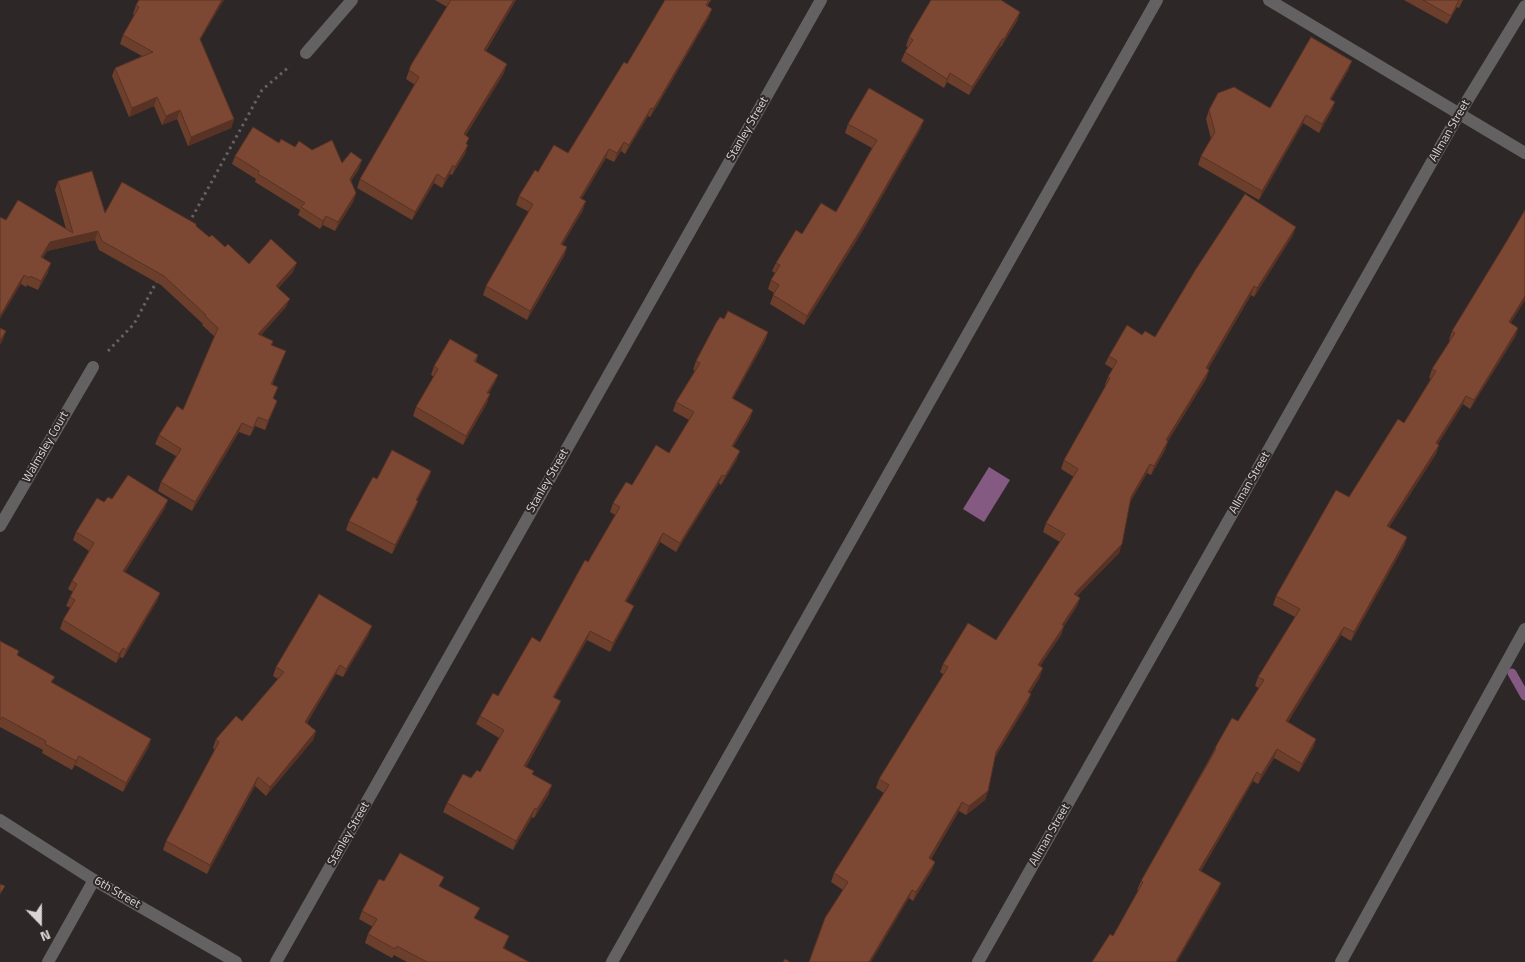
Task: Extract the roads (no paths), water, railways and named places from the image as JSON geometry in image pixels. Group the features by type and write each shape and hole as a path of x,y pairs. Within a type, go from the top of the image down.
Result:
{"street":[{"path":"306,53 352,0"},
{"name":"Stanley Street","path":"276,962 821,0"},
{"path":"612,962 1157,0"},
{"path":"1269,0 1525,153"},
{"name":"Allman Street","path":"978,962 1459,114 1525,6"},
{"name":"Walmsley Court","path":"0,526 93,366"},
{"path":"1341,962 1525,629"},
{"name":"6th Street","path":"0,820 94,880 236,962"},
{"path":"48,962 94,880"}],"waterway":[{"path":"1512,673 1525,696"}]}
